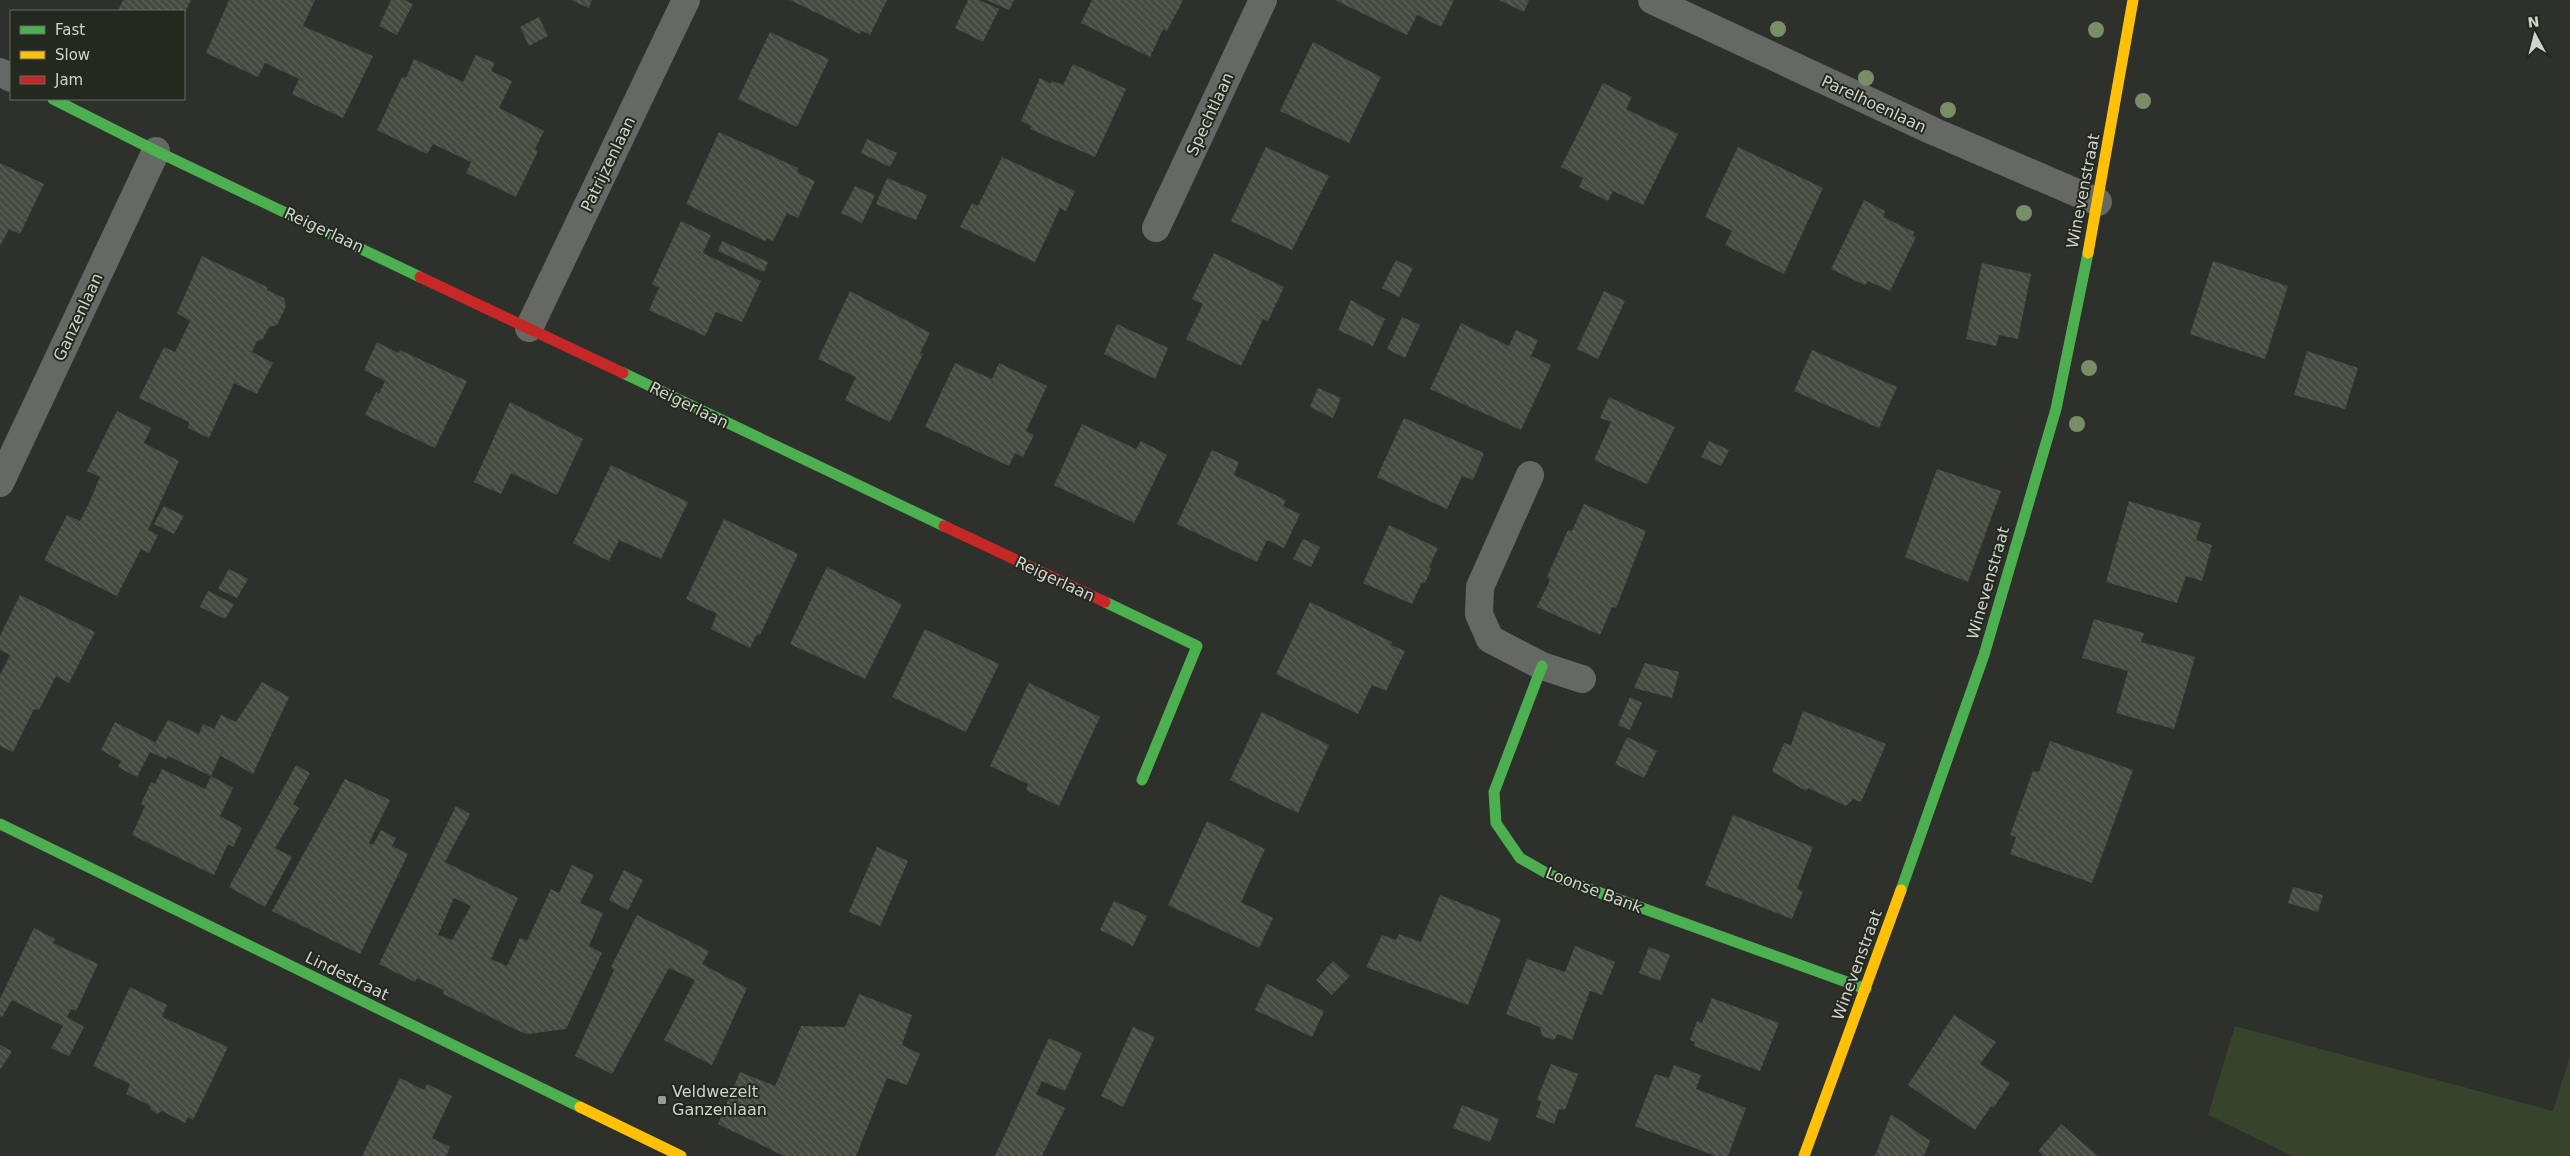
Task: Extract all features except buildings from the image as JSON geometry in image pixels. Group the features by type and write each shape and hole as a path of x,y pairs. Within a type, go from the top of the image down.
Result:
{"street":[{"name":"Patrijzenlaan","path":"529,328 686,0"},
{"name":"Spechtlaan","path":"1156,228 1263,0"},
{"name":"Parelhoenlaan","path":"1652,0 1933,132 2098,202"},
{"name":"Winevenstraat","path":"1804,1156 1866,989 1984,655 2056,409 2098,202 2133,0"},
{"name":"Reigerlaan","path":"55,100 156,150 1197,646 1142,780"},
{"name":"Ganzenlaan","path":"0,483 156,150"},
{"path":"1530,475 1480,587 1479,614 1490,640 1542,666 1582,680"},
{"name":"Loonse Bank","path":"1542,666 1494,792 1496,823 1520,858 1548,874 1866,989"},
{"name":"Lindestraat","path":"0,824 681,1156"}],"green space":[{"path":"2235,1026 2553,1111 2570,1056 2570,1156 2292,1156 2208,1115"}],"traffic: fast":[{"path":"55,100 156,151 420,277"},
{"path":"1901,890 1984,655 2056,409 2088,253"},
{"path":"623,373 944,526"},
{"path":"1105,602 1197,646 1142,780"},
{"path":"1542,666 1494,792 1496,823 1520,858 1548,874 1866,989"},
{"path":"0,824 580,1107"}],"traffic: slow":[{"path":"2088,253 2133,0"},
{"path":"1804,1156 1901,890"},
{"path":"580,1107 681,1156"}],"traffic: jam":[{"path":"420,277 623,373"},
{"path":"944,526 1105,602"}],"place":[{"name":"Veldwezelt Ganzenlaan","path":"662,1100"}]}
